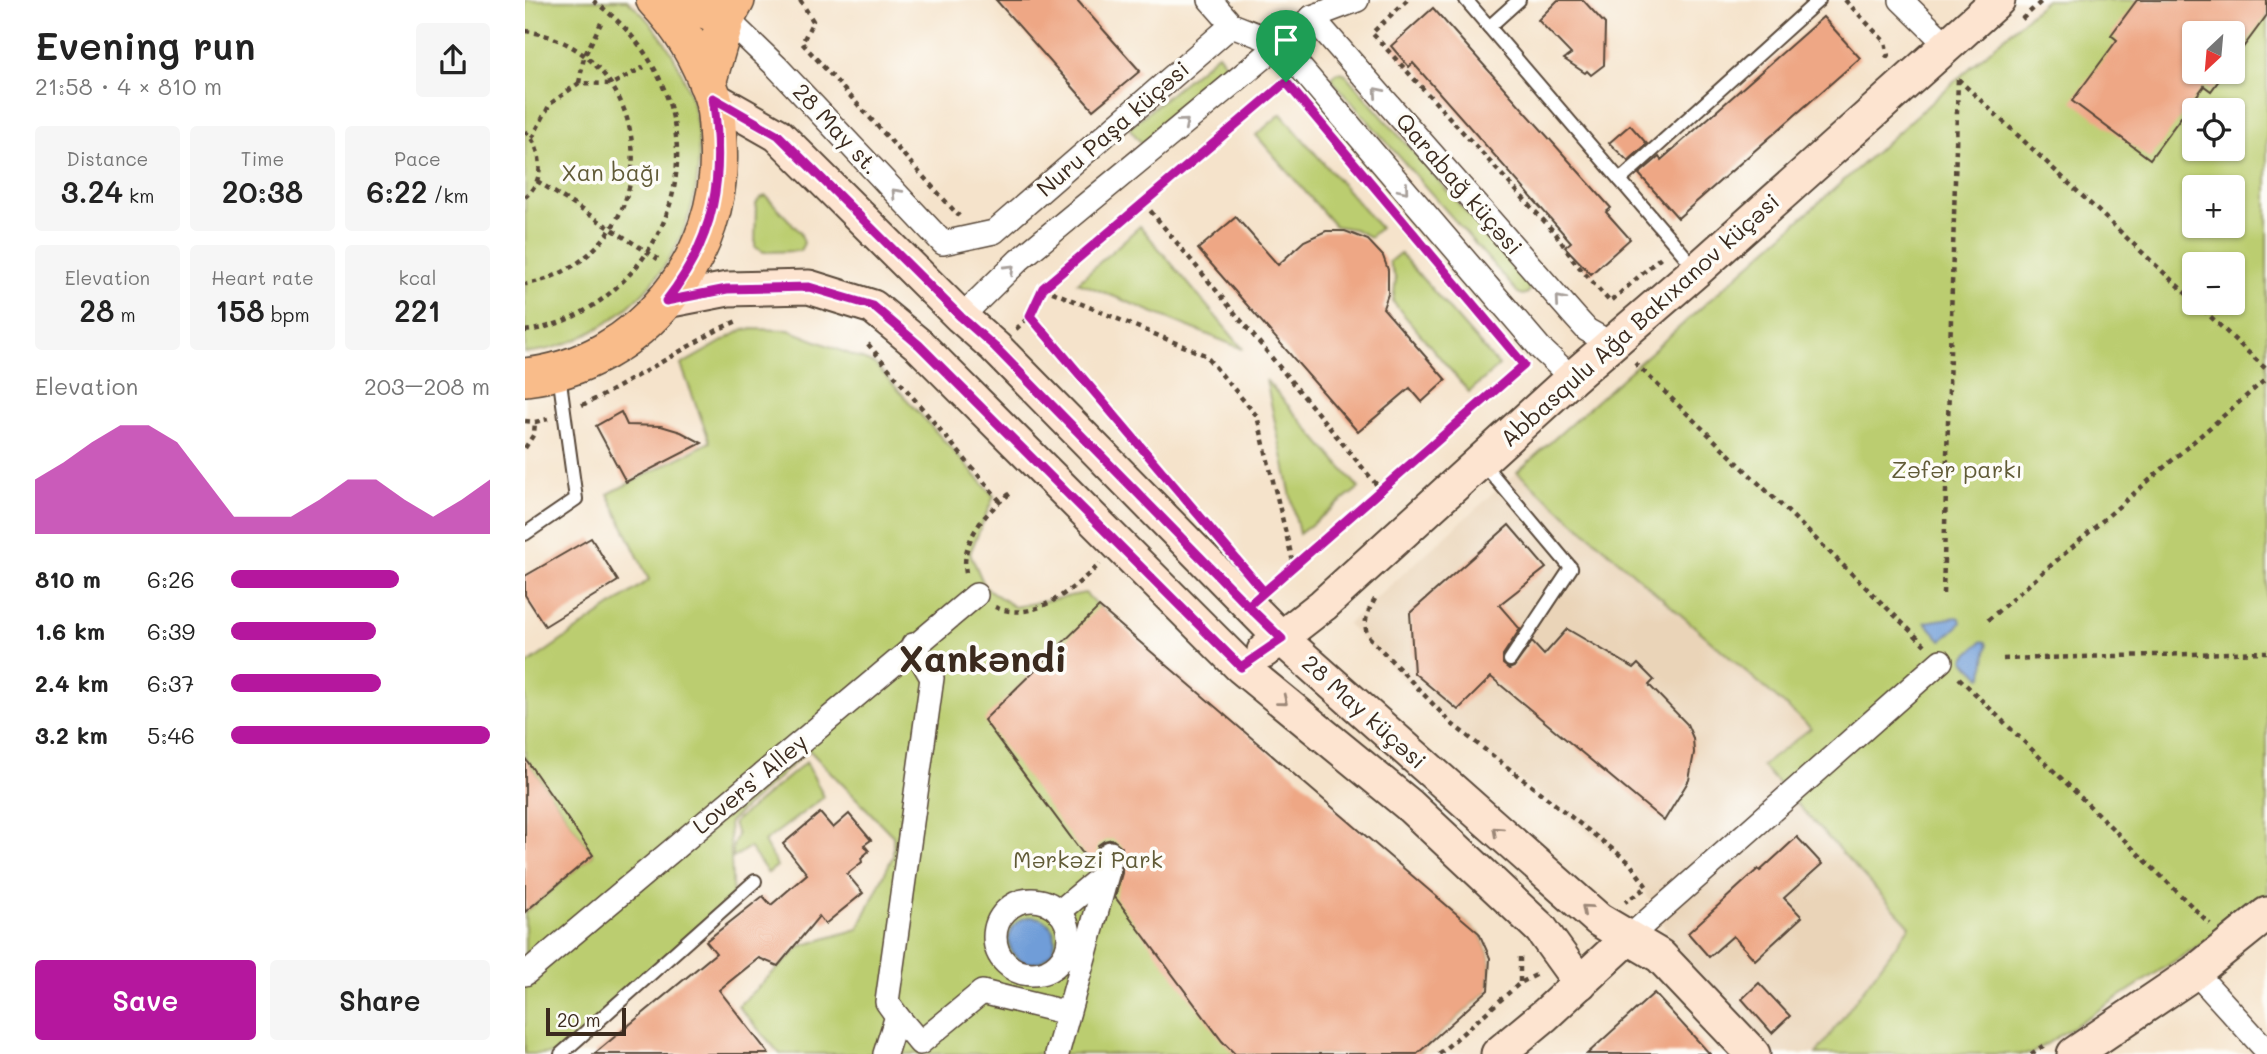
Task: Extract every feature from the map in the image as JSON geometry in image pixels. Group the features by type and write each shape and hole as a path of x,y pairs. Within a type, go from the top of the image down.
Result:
{"main road":[{"path":"542,374 583,362 617,344 648,320 683,278 699,248 715,202 719,154 710,90 685,39 655,0"},
{"path":"681,0 731,9 710,90"},
{"name":"Abbasqulu Ağa Bakıxanov küçəsi","path":"1241,667 1282,639 1323,605 1572,378 1622,352 1697,270 1998,0"},
{"name":"28 May küçəsi","path":"710,90 778,135 961,317 995,347 1282,639 1599,920 1660,956 1753,1054"},
{"name":"28 May küçəsi","path":"666,301 727,289 809,287 873,306 919,345 1241,667 1409,804 1541,929 1580,983"},
{"path":"2074,1054 2195,972 2267,914"},
{"path":"1498,1054 1628,937"}],"street":[{"path":"1210,0 1232,24 1280,44"},
{"name":"Nuru Paşa küçəsi","path":"961,317 1016,263 1280,44 1316,8 1357,0"},
{"path":"1901,0 1947,45"},
{"name":"Qarabağ küçəsi","path":"1316,8 1576,318 1587,330 1622,352"},
{"name":"28 May st.","path":"731,9 775,65 943,243"},
{"name":"Nuru Paşa küçəsi","path":"943,243 993,233 1232,24"},
{"name":"Qarabağ küçəsi","path":"1280,44 1541,349 1572,378"},
{"name":"Lovers' Alley","path":"525,974 975,595"},
{"path":"913,645 932,678 887,1002 891,1035 918,1050 982,992 1068,1013"},
{"path":"1628,937 1941,661"},
{"path":"1057,1054 1109,862 1059,912"},
{"path":"1028,900 1050,904 1059,912 1069,930 1069,941 1061,961 1052,968 1031,975 1009,967 1001,959 996,949 996,927 1008,908 1028,900"},
{"path":"1052,968 1076,984"},
{"path":"2195,972 2267,1051"}],"lane":[{"path":"1466,0 1697,270"},
{"path":"1489,27 1519,0"},
{"path":"1620,180 1819,0"},
{"path":"525,534 576,499 565,412 542,374"},
{"path":"1481,461 1571,568 1510,660"},
{"path":"561,1054 755,881"}],"path":[{"path":"525,331 559,323 585,311 609,295 630,275 648,252 671,201 677,145 674,118 666,91 642,46 611,13 592,0"},
{"path":"800,0 813,20 802,43 963,221"},
{"path":"1373,33 1407,0"},
{"path":"579,83 584,57 601,23"},
{"path":"525,31 567,45 606,75 627,114 633,142 634,169 628,195 612,230 582,261 558,275 525,284"},
{"path":"532,138 550,104 579,83 612,84 644,67"},
{"path":"1165,475 1030,316 1043,288 1286,82 1279,75"},
{"path":"1943,594 1958,78 2182,290"},
{"path":"525,131 539,151 541,166 537,181 525,197"},
{"path":"537,181 662,261"},
{"path":"1144,203 1381,490"},
{"path":"1043,288 1205,355 1257,416 1294,566"},
{"path":"2209,315 2267,370"},
{"path":"525,421 535,422 600,397 721,327 743,318"},
{"path":"863,339 1000,501"},
{"path":"1622,352 2219,932"},
{"path":"1248,606 1524,365 1515,354"},
{"path":"1988,620 2267,379"},
{"path":"525,448 534,433 535,422"},
{"path":"1011,494 1000,501 980,522 967,549 964,563 966,577 975,595 999,609 1013,613 1029,611 1049,604 1083,579"},
{"path":"1378,592 1364,626 1368,636 1452,724 1629,862 1647,887"},
{"path":"2003,659 2267,652"},
{"path":"1439,1054 1520,983"}],"shaded area":[{"path":"1517,472 1811,728 1763,766 1910,926 1816,1054 1770,1054 1676,948 1630,865 1455,730 1347,624"}],"green space":[{"name":"Xan bağı","path":"525,0 627,0 659,34 682,74 695,116 699,159 693,203 677,244 652,282 618,315 597,329 562,345 525,353"},
{"name":"Zəfər parkı","path":"2046,0 2267,0 2267,894 2238,920 2031,1054 1816,1054 1910,926 1762,766 1811,728 1517,472"},
{"path":"1218,54 1231,70 1142,144 1129,128"},
{"path":"1337,72 1344,73 1529,284 1528,293 1518,293 1334,82 1332,78"},
{"path":"1281,114 1380,228 1370,237 1354,229 1335,226 1256,135"},
{"path":"766,196 800,232 804,243 800,251 764,252 755,247 756,204 760,198"},
{"path":"1140,226 1243,349 1078,282"},
{"path":"1400,253 1499,366 1469,392 1393,302 1396,279 1389,262"},
{"name":"Mərkəzi Park","path":"744,329 789,330 875,364 994,496 970,553 985,587 1014,607 1085,593 1175,681 1479,933 1490,958 1488,990 1417,1054 780,1054 738,1006 801,946 858,929 893,856 893,836 809,750 729,822 733,897 560,1054 525,1054 525,912 593,855 525,758 525,666 649,580 608,494 710,442 681,365"},
{"path":"1266,380 1359,488 1299,534"},
{"path":"806,762 824,797 764,842 777,866 768,873 749,847 733,858 737,835 733,823"}],"water":[{"path":"1957,617 1961,623 1941,640 1925,622"},
{"path":"1982,641 1986,642 1987,646 1981,677 1964,660"},
{"path":"1032,917 1049,923 1055,940 1049,957 1032,963 1015,957 1009,940 1015,923"}],"building":[{"path":"996,0 1077,0 1140,71 1093,110"},
{"path":"1558,0 1583,0 1605,24 1604,65 1591,75 1564,59 1571,54 1538,20"},
{"path":"2137,0 2267,0 2267,15 2245,45 2245,21 2182,21 2182,84 2216,84 2211,91 2204,86 2195,98 2182,98 2182,116 2150,159 2072,101 2117,40 2111,35"},
{"path":"1433,8 1611,208 1606,212 1630,239 1591,274 1565,247 1571,242 1413,63 1409,67 1391,46"},
{"path":"1823,17 1860,58 1678,218 1639,174 1659,157 1661,160"},
{"path":"1630,125 1647,144 1628,161 1609,143"},
{"path":"1236,217 1278,265 1304,241 1326,231 1345,231 1368,240 1383,256 1388,270 1388,294 1383,308 1446,380 1422,402 1410,388 1358,432 1198,249"},
{"path":"621,412 627,425 661,426 681,432 702,443 626,482 596,426"},
{"path":"1509,525 1546,568 1499,605 1520,629 1503,655 1503,664 1509,669 1514,667 1532,642 1544,655 1567,629 1634,668 1638,664 1654,680 1649,685 1687,724 1693,738 1694,753 1689,780 1664,821 1491,677 1458,710 1414,673 1410,613"},
{"path":"591,538 618,581 545,626 525,595 525,576"},
{"path":"1099,607 1479,933 1490,958 1488,990 1417,1054 1235,1054 1222,1041 1115,897 1122,873 1122,847 1112,839 1104,841 1098,845 1095,864 1092,866 984,720"},
{"path":"525,758 593,855 525,912"},
{"path":"820,813 833,828 849,814 871,840 864,845 869,851 861,858 862,862 847,874 863,893 825,924 819,916 778,966 759,958 719,990 769,1054 594,1054 716,953 706,941 763,896 771,905 807,874 783,844"},
{"path":"1797,837 1822,864 1784,898 1802,917 1755,960 1733,936 1709,957 1688,933"},
{"path":"1759,983 1790,1016 1772,1033 1742,999"},
{"path":"1654,993 1710,1054 1587,1054 1609,1034"}],"district":[{"name":"Xankəndi","path":"983,659"}],"route":[{"path":"1286,82 1043,288 1030,316 1264,592 1248,606 1282,639 1241,667 919,345 873,306 809,287 727,289 666,301 688,270 699,248 715,202 719,154 713,98 778,135 961,317 995,347 1248,606 1524,365 1286,82"}]}
